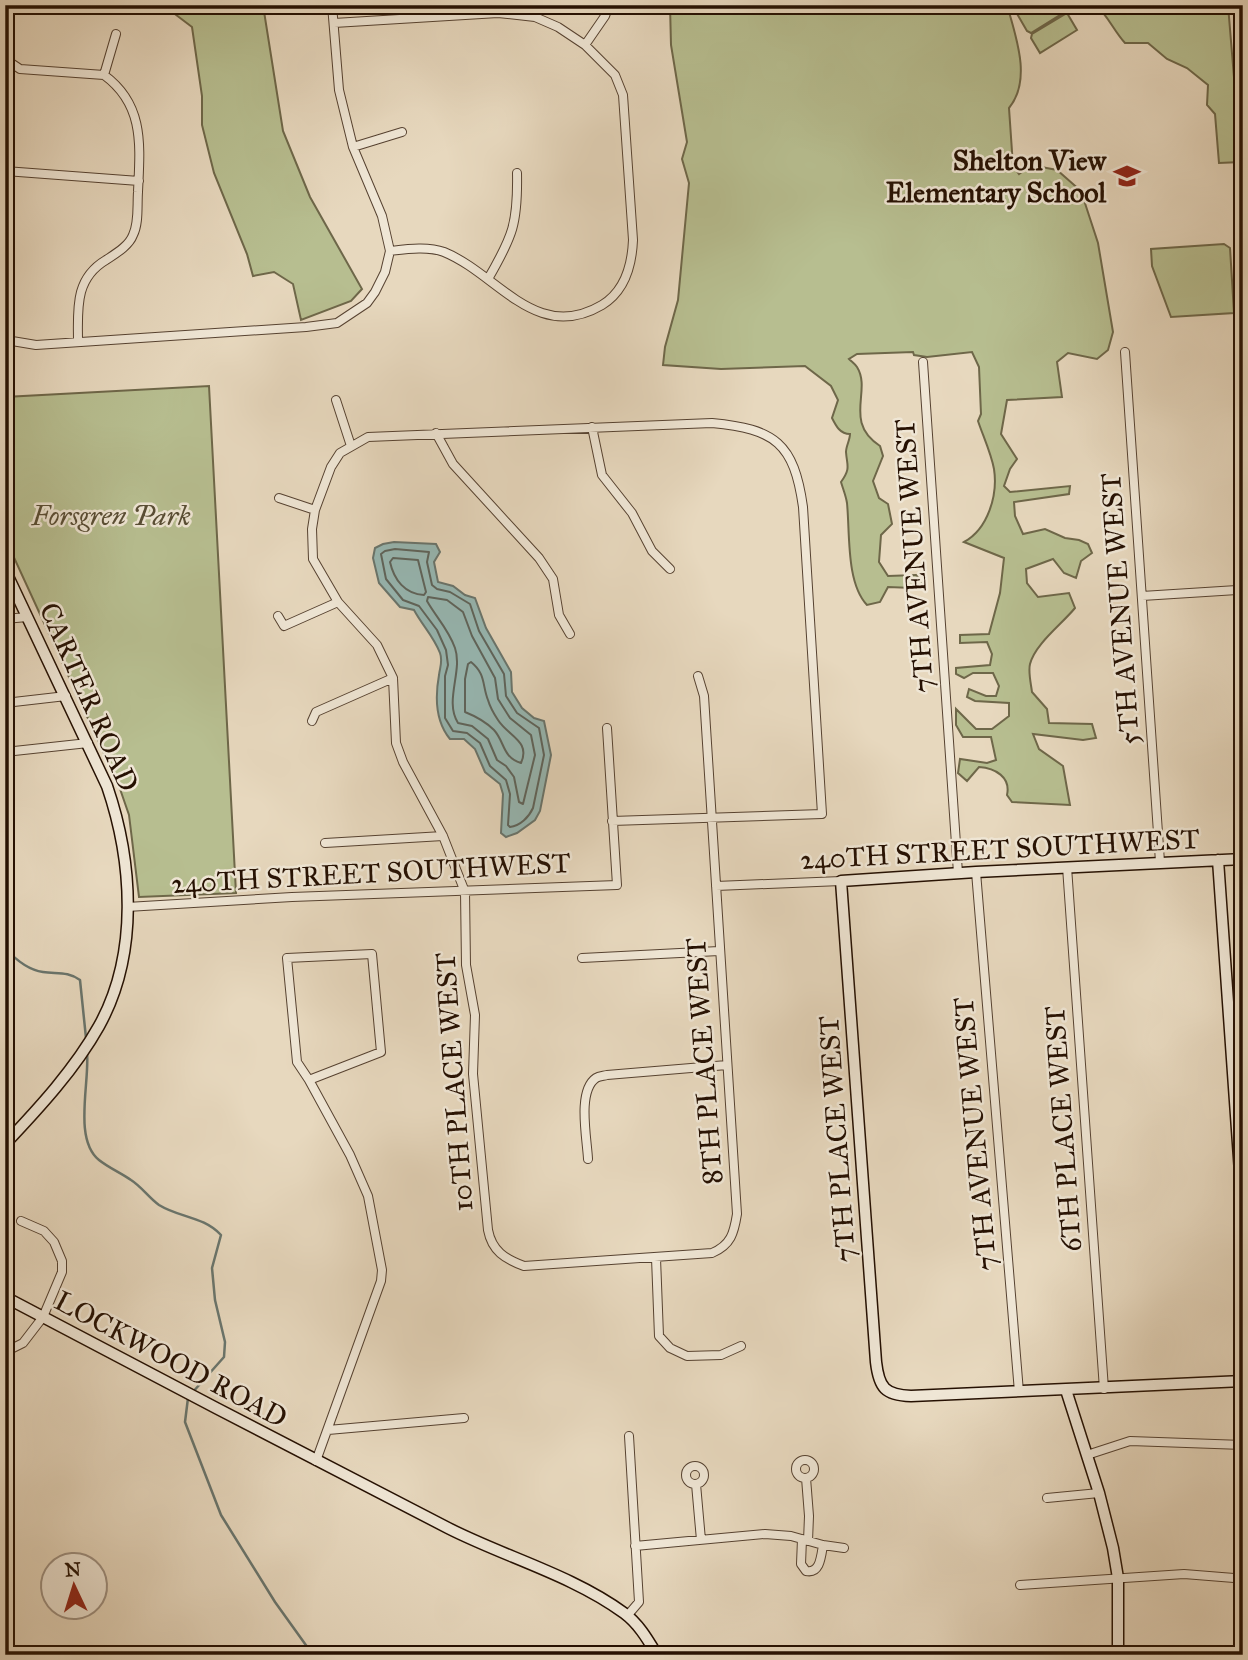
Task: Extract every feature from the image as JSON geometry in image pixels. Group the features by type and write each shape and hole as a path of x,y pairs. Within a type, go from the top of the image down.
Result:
{"street":[{"path":"5,338 36,345 306,327 337,323 354,314 375,292 385,272 390,251 382,216 353,147 339,90 332,5"},
{"path":"585,45 610,5"},
{"path":"334,23 497,9 536,17 558,27 585,45 615,75 623,95 633,240 632,264 620,288 605,303 584,314 562,316 538,311 513,300 488,279 443,251 417,248 390,251"},
{"path":"104,75 116,34"},
{"path":"7,60 20,69 104,75 117,85 129,100 137,122 139,181 133,237 118,253 96,265 86,281 78,299 78,342"},
{"path":"353,147 402,132"},
{"path":"5,171 139,181"},
{"path":"488,279 510,242 518,207 517,173"},
{"name":"5TH AVENUE WEST","path":"1125,352 1160,862"},
{"name":"7TH AVENUE WEST","path":"923,362 958,873"},
{"path":"336,400 351,446"},
{"path":"466,892 443,836 402,762 396,743 394,678 376,645 338,602 313,559 312,528 315,510 331,467 341,453 368,437 712,423 737,425 772,438 785,449 794,463 803,507 822,814 612,821 607,728"},
{"path":"592,427 602,475 632,513 652,551 670,569"},
{"path":"436,433 453,464 539,558 553,579 559,615 570,634"},
{"path":"279,498 315,510"},
{"name":"CARTER ROAD","path":"5,570 107,786 117,815 127,907 124,958 114,994 99,1026 71,1067 5,1144"},
{"path":"1142,596 1237,590"},
{"path":"278,617 284,626 338,602"},
{"path":"5,619 27,617"},
{"name":"8TH PLACE WEST","path":"656,1258 712,1253 722,1249 734,1233 737,1214 704,696 698,676"},
{"path":"312,721 316,712 394,678"},
{"path":"5,703 66,696"},
{"path":"5,752 88,743"},
{"name":"240TH STREET SOUTHWEST","path":"127,907 292,897 617,886 612,821"},
{"path":"325,843 443,836"},
{"name":"240TH STREET SOUTHWEST","path":"716,886 1243,859"},
{"path":"1218,860 1243,1215"},
{"name":"6TH PLACE WEST","path":"1067,867 1104,1389"},
{"name":"7TH AVENUE WEST","path":"976,872 1019,1392"},
{"name":"7TH PLACE WEST","path":"841,881 878,1377 892,1394 1019,1392"},
{"name":"10TH PLACE WEST","path":"466,892 466,965 475,1015 473,1074 488,1230 496,1250 509,1260 524,1266 656,1258"},
{"path":"582,958 719,951"},
{"path":"309,1080 381,1052 372,954 287,958 297,1062 350,1155 369,1196 381,1255 381,1281 316,1461"},
{"path":"589,1158 584,1100 588,1088 596,1078 727,1065"},
{"path":"5,1352 23,1343 43,1317 62,1272 62,1261 54,1242 44,1231 21,1221"},
{"path":"656,1258 659,1336 670,1348 687,1356 721,1355 741,1346"},
{"name":"LOCKWOOD ROAD","path":"5,1297 472,1541 568,1581 628,1616 657,1655"},
{"path":"1019,1392 1243,1381"},
{"path":"1066,1391 1099,1493 1113,1548 1118,1578 1118,1655"},
{"path":"328,1430 464,1418"},
{"path":"628,1616 639,1602 629,1436"},
{"path":"1087,1455 1130,1441 1243,1446"},
{"path":"806,1478 809,1516 801,1564 806,1572 816,1569 823,1545"},
{"path":"696,1485 701,1539"},
{"path":"1046,1498 1099,1493"},
{"path":"635,1546 765,1534 844,1548"},
{"path":"1020,1585 1184,1574 1234,1578 1243,1576"}],"green space":[{"path":"163,5 263,5 283,131 310,197 362,289 351,301 301,320 293,284 274,272 253,276 247,254 214,173 202,125 202,96 192,27"},
{"path":"670,5 1007,5 1018,44 1021,72 1016,97 1009,108 1013,166 1019,174 1031,165 1057,170 1081,191 1098,243 1113,332 1108,350 1097,359 1068,353 1057,362 1062,397 1007,400 1001,434 1017,459 1004,486 1010,492 1070,486 1069,494 1014,502 1015,516 1023,534 1045,529 1088,544 1092,553 1081,561 1076,578 1064,573 1053,559 1026,569 1027,583 1038,597 1069,593 1075,608 1037,649 1029,671 1032,692 1047,709 1049,723 1092,724 1096,738 1083,740 1033,734 1039,749 1063,766 1070,805 1012,802 1007,795 1004,778 991,769 979,767 967,781 958,773 960,759 987,763 996,760 991,737 963,737 956,725 956,709 976,729 992,729 1009,716 1009,703 975,701 967,697 969,689 986,696 996,696 999,686 993,673 973,673 964,678 956,674 956,668 990,665 992,654 987,642 960,643 960,635 989,634 1000,593 1004,558 964,542 979,529 990,510 995,479 991,457 978,421 981,414 979,367 972,352 927,357 914,355 913,352 857,354 849,359 861,376 860,417 863,427 869,437 880,446 883,456 873,481 879,498 888,504 892,524 881,535 879,562 888,576 916,575 923,583 913,588 888,587 880,602 867,605 860,596 852,571 847,503 841,482 847,470 846,450 850,434 841,431 832,418 838,400 831,386 805,366 721,369 663,365 678,300 689,183 682,159 687,142 671,45"},
{"path":"1012,5 1076,5 1031,33 1027,31"},
{"path":"1096,5 1228,5 1241,162 1219,163 1215,114 1207,105 1208,85 1187,68 1167,59 1148,43 1125,43"},
{"path":"1067,13 1077,30 1040,53 1031,38 1032,34"},
{"path":"1224,244 1230,248 1234,313 1171,317 1152,266 1151,249"},
{"name":"Forsgren Park","path":"209,386 236,893 139,897 129,815 119,786 5,538 5,397"}],"water":[{"path":"394,542 436,544 440,552 434,562 438,582 453,586 465,595 475,598 486,628 511,672 512,692 522,708 534,718 544,721 551,755 540,811 535,820 517,833 506,837 501,833 503,794 500,784 485,772 475,749 464,739 450,739 445,732 439,717 437,700 441,659 435,642 414,610 400,607 379,583 373,558 375,548"}],"waterway":[{"path":"5,948 17,960 32,969 67,974 80,980 86,1038"},
{"path":"87,1052 84,1109 91,1151 99,1160 135,1183 159,1205 207,1224 221,1235 212,1268 215,1300 225,1342 224,1357 192,1393"},
{"path":"188,1398 185,1422 221,1515 275,1602 313,1655"}],"place":[{"name":"Shelton View Elementary School","path":"1127,176"}]}
